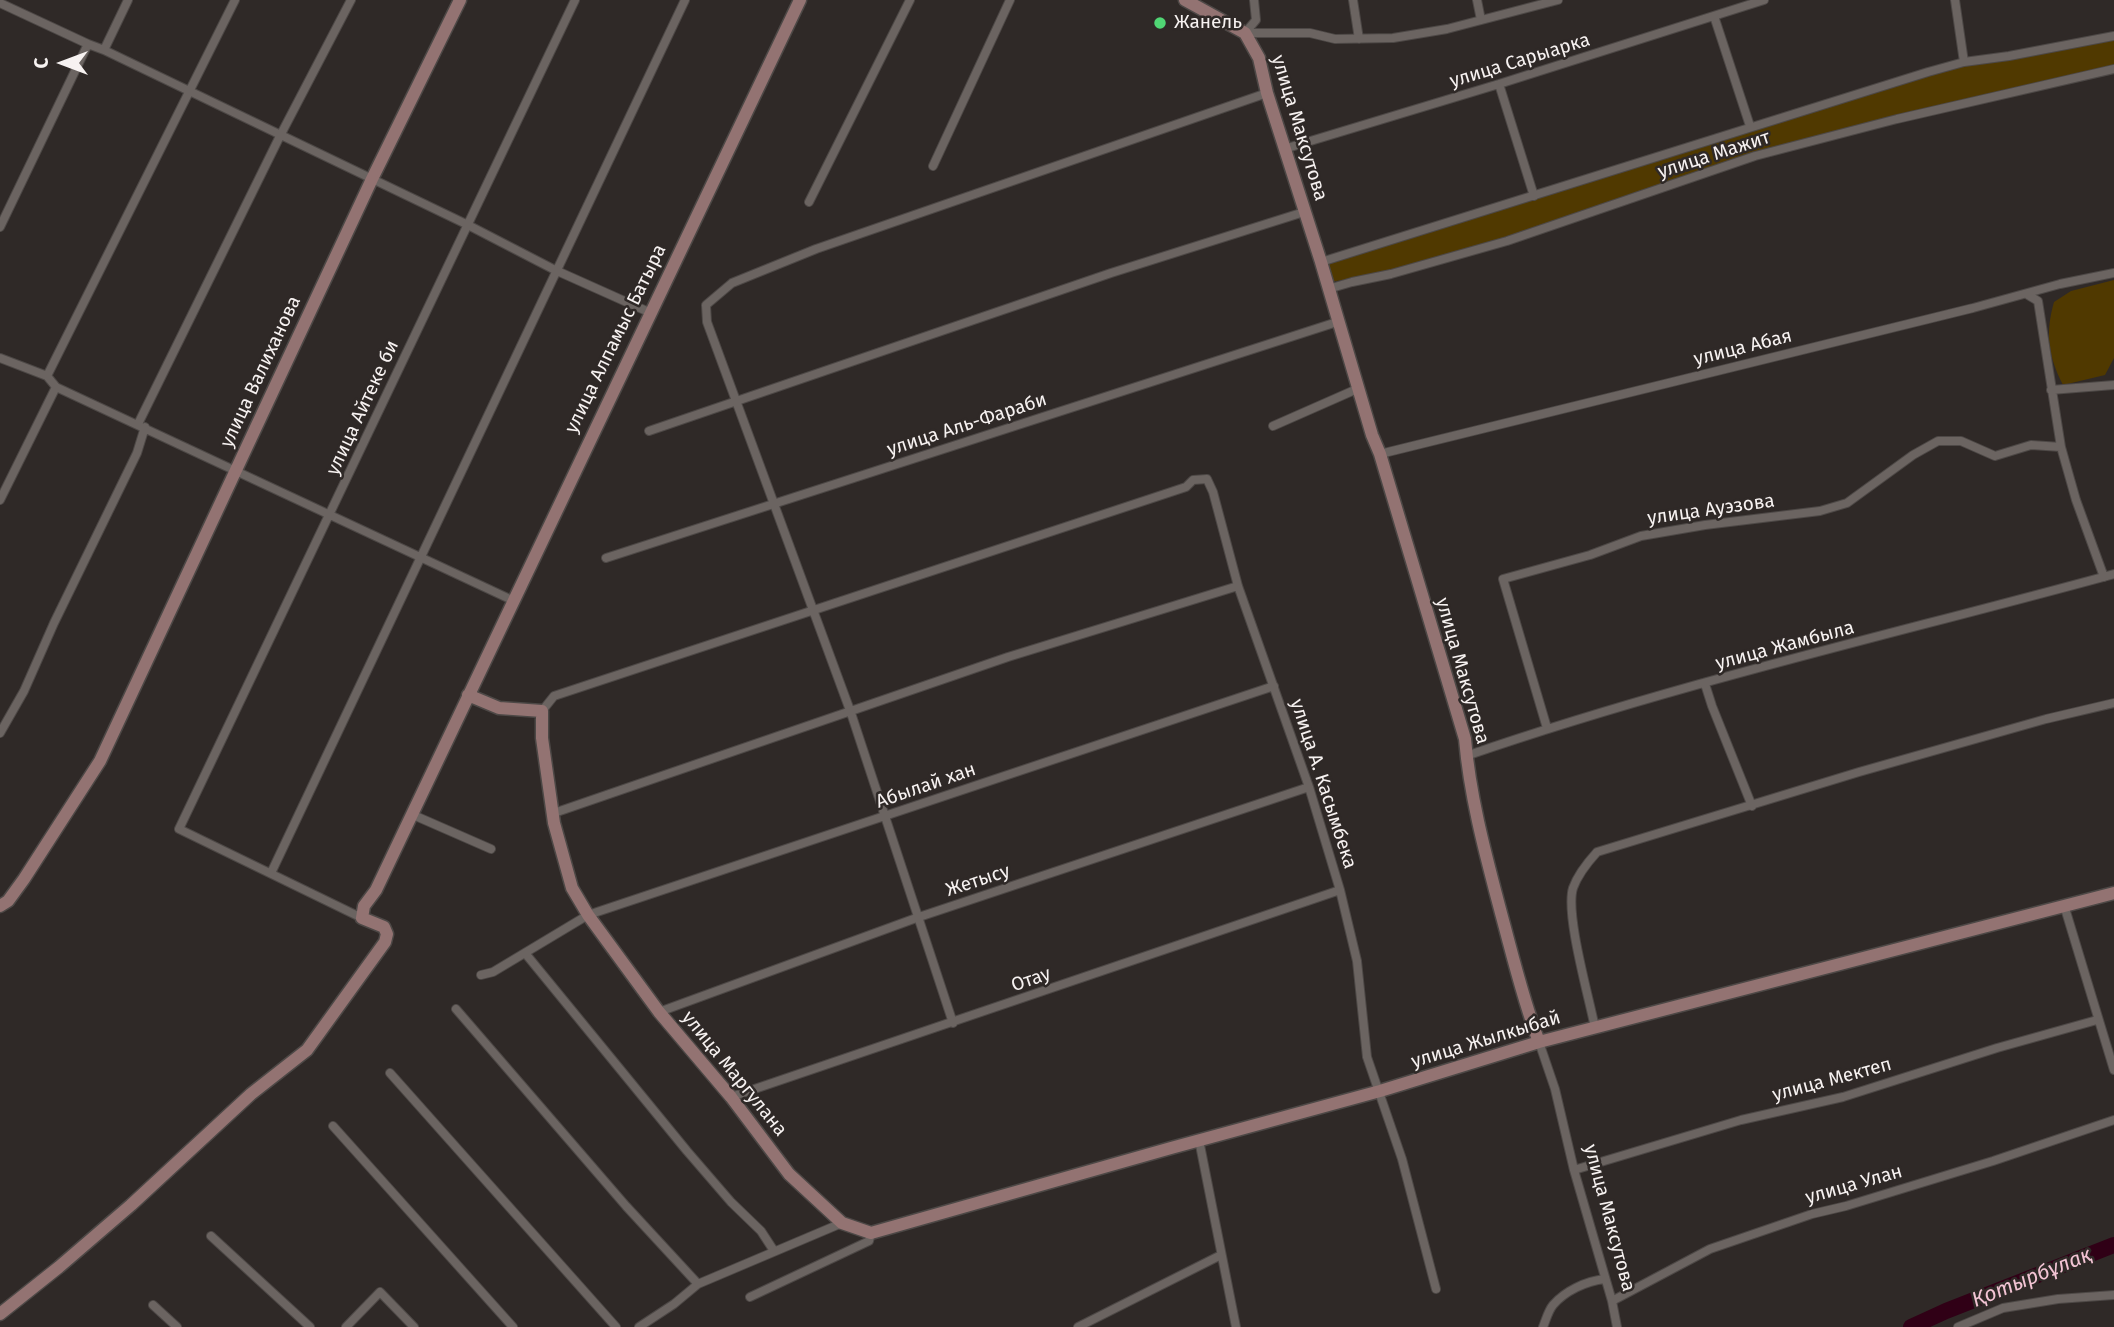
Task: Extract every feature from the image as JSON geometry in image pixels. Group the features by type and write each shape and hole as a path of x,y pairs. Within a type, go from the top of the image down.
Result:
{"street":[{"path":"104,50 128,0"},
{"path":"47,376 235,0"},
{"path":"0,733 24,691 137,453 141,426 280,136 351,0"},
{"name":"улица Валиханова","path":"0,906 8,901 24,879 100,761 372,179 460,0"},
{"name":"улица Айтеке би","path":"271,873 179,829 575,0"},
{"path":"0,1314 131,1205 251,1094 306,1050 385,942 387,934 384,928 271,873 685,0"},
{"name":"улица Алпамыс Батыра","path":"362,918 364,906 376,890 800,0"},
{"path":"809,202 910,0"},
{"path":"933,166 1010,0"},
{"path":"1185,0 1245,33 1310,33 1335,39 1393,38 1481,20 1558,0"},
{"path":"1245,33 1256,20 1254,0"},
{"path":"1353,0 1359,39"},
{"path":"1477,0 1481,20"},
{"name":"улица Сарыарка","path":"1284,149 1764,0"},
{"path":"1955,0 1964,62"},
{"path":"3,4 466,224 555,270 651,313"},
{"path":"1714,16 1750,126"},
{"name":"улица Максутова","path":"1245,33 1259,58 1267,93 1321,262 1357,389 1380,454 1465,739 1467,771 1485,855 1527,1010 1555,1089 1617,1327"},
{"path":"1321,262 1750,126 1964,62 2114,36"},
{"path":"0,227 88,44"},
{"name":"улица Мажит","path":"1328,289 1507,241 1755,156 1897,119 2114,69"},
{"path":"1499,84 1534,196"},
{"path":"953,1023 814,609 707,321 706,305 732,283 854,236 1267,93"},
{"path":"649,431 1111,273 1304,212"},
{"name":"улица Абая","path":"1380,454 2028,295 2060,284 2114,273"},
{"path":"2028,295 2038,301 2061,447 2076,500 2104,577"},
{"name":"улица Аль-Фараби","path":"606,558 1337,321"},
{"path":"0,358 47,376 56,387 512,600"},
{"path":"2052,390 2114,382"},
{"path":"0,500 56,387"},
{"path":"1273,426 1357,389"},
{"name":"улица Ауэзова","path":"1547,728 1503,579 1590,555 1642,536 1705,525 1820,511 1847,503 1913,455 1938,441 1961,441 1995,456 2031,446 2061,447"},
{"name":"улица А. Касымбека","path":"814,609 1186,487 1193,480 1207,478 1238,586 1309,787 1340,890 1357,961 1367,1057 1415,1204 1436,1289"},
{"name":"улица Жамбыла","path":"1466,755 1547,728 1705,684 2114,575"},
{"path":"554,814 1008,657 1238,586"},
{"path":"468,695 499,708 542,711 554,696 814,609"},
{"path":"1705,684 1752,806"},
{"name":"Абылай хан","path":"481,975 493,972 588,915 1274,686"},
{"path":"1595,1028 1571,915 1573,890 1585,865 1597,852 1873,768 2046,719 2114,703"},
{"name":"улица Маргулана","path":"542,711 542,738 554,823 572,888 588,915 659,1012 731,1097 789,1174 842,1223 871,1233"},
{"name":"Жетысу","path":"659,1012 919,917 1309,787"},
{"path":"411,814 491,849"},
{"name":"Отау","path":"731,1097 1340,890"},
{"name":"улица Жылкыбай","path":"871,1233 1380,1091 1539,1042 2114,893"},
{"path":"2064,905 2114,1070"},
{"path":"525,953 687,1151 731,1202 761,1231 774,1251"},
{"path":"456,1009 626,1206 698,1284"},
{"name":"улица Мектеп","path":"1574,1170 1741,1120 1843,1097 1997,1048 2098,1020"},
{"path":"390,1073 616,1327"},
{"name":"улица Улан","path":"1612,1301 1677,1265 1723,1244 1812,1214 1993,1161 2114,1120"},
{"path":"333,1125 513,1327"},
{"path":"1199,1140 1236,1327"},
{"path":"639,1327 651,1324 698,1284 842,1223"},
{"path":"750,1297 869,1241 871,1233"},
{"path":"211,1236 310,1327"},
{"path":"1078,1327 1221,1255"},
{"path":"1543,1327 1552,1306 1570,1291 1595,1280 1605,1279"},
{"path":"346,1327 380,1292 414,1327"},
{"path":"1958,1327 2003,1308 2058,1299 2114,1295"},
{"path":"153,1305 177,1327"}],"shaded area":[{"path":"2114,37 2114,68 1756,157 1506,240 1390,273 1323,283 1318,263 1749,124 1963,66"},
{"path":"2114,280 2114,358 2105,375 2063,385 2051,354 2049,334 2054,302 2071,291"}],"waterway":[{"name":"Қотырбұлақ","path":"1911,1327 2114,1245"}],"place":[{"name":"Жанель","path":"1160,23"}]}
